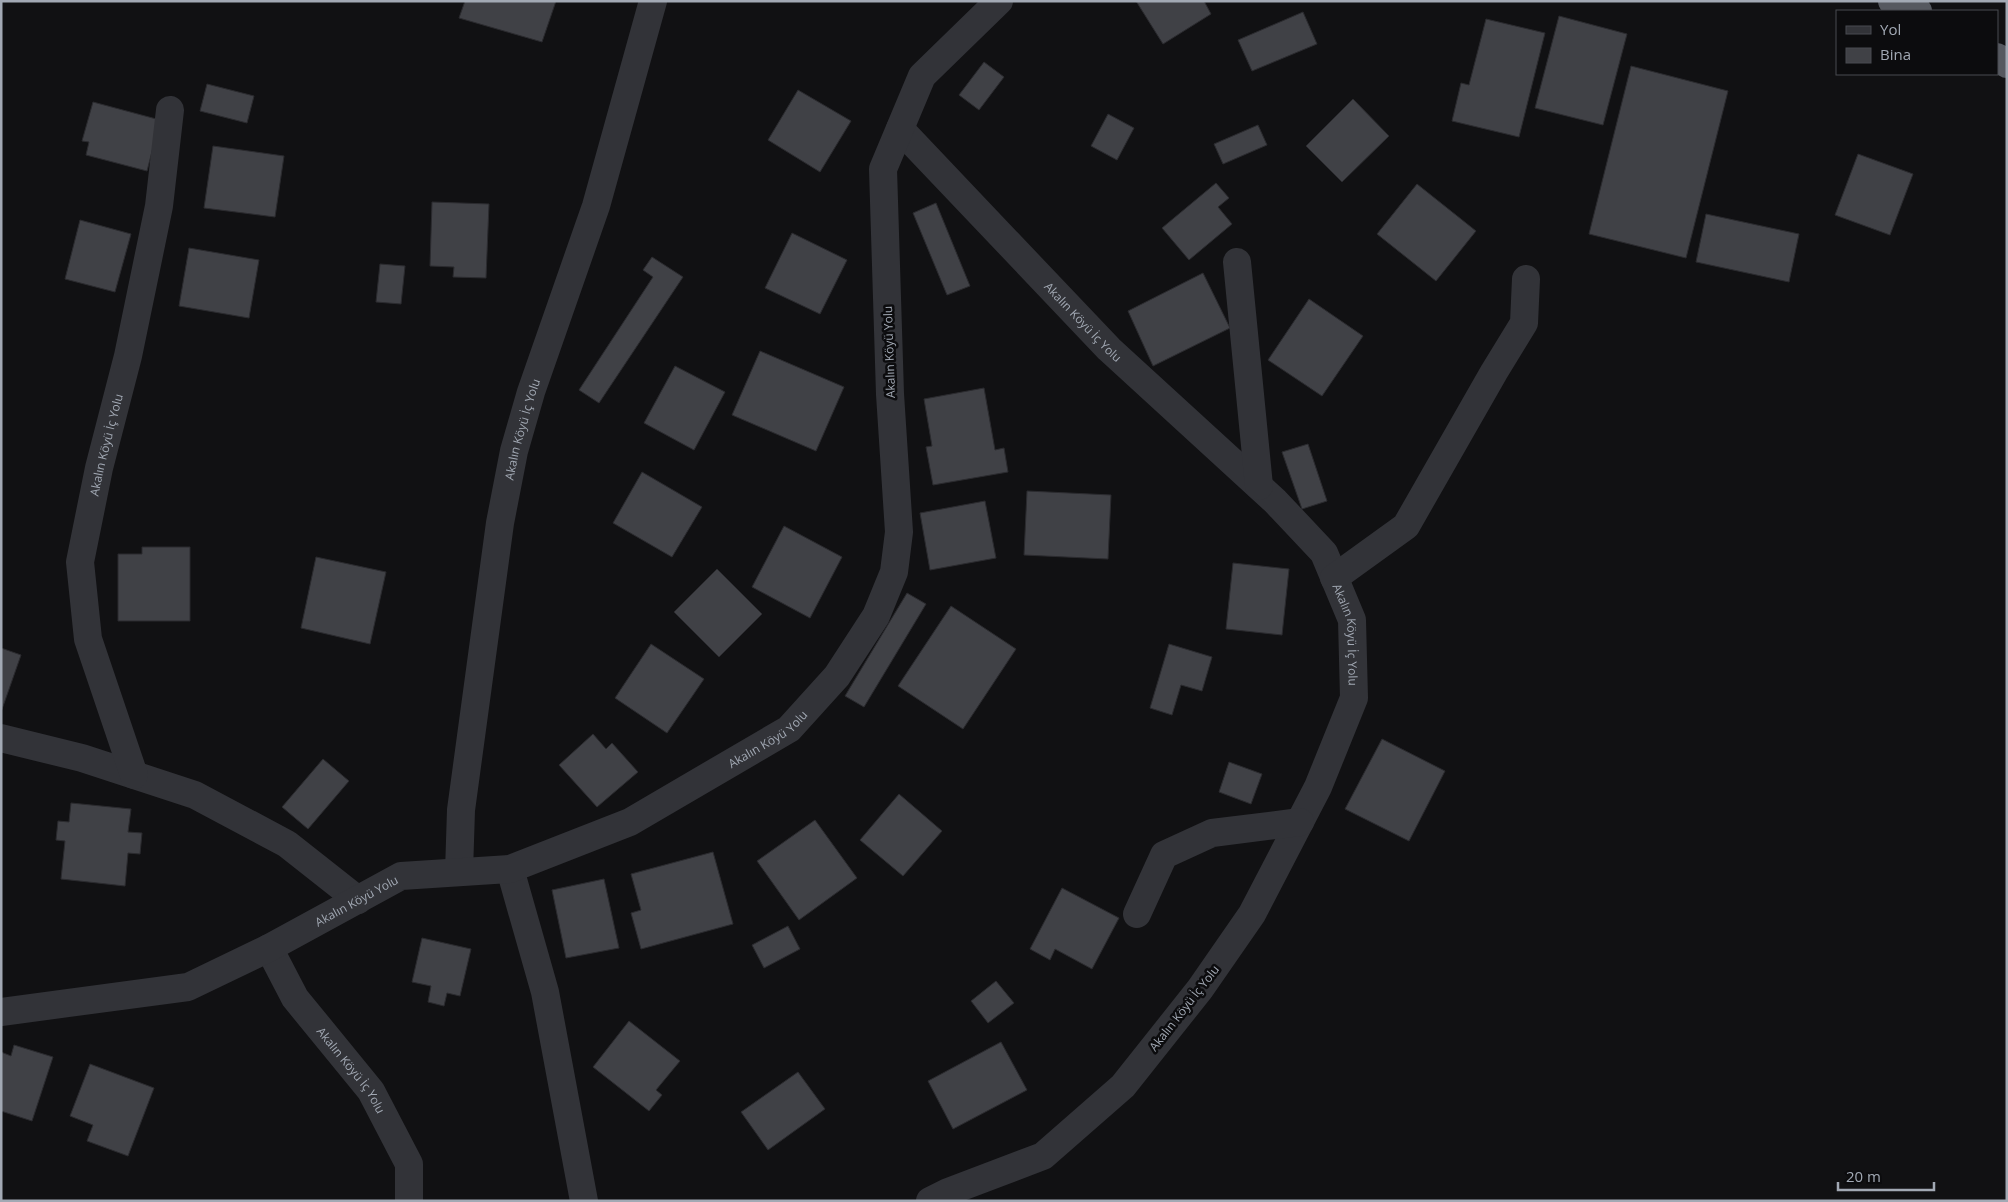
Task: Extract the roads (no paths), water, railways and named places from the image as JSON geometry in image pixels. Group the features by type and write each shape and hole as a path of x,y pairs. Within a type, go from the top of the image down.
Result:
{"highway":[{"path":"1892,1 1915,10"}],"street":[{"name":"Akalın Köyü İç Yolu","path":"459,872 461,810 500,523 514,451 530,392 596,206 654,1"},
{"name":"Akalın Köyü Yolu","path":"1,1012 188,987 269,948 401,876 510,869 630,822 789,729 837,676 876,616 894,572 899,532 890,394 883,169 922,76 999,1"},
{"name":"Akalın Köyü İç Yolu","path":"134,775 88,639 80,562 99,468 128,356 159,206 170,110"},
{"name":"Akalın Köyü İç Yolu","path":"900,129 1110,349 1259,486 1324,553 1352,620 1354,698 1318,787 1252,914 1200,989 1123,1086 1043,1156 930,1201"},
{"path":"1237,262 1259,486"},
{"path":"1334,578 1406,526 1524,323 1526,279"},
{"path":"1,738 82,758 195,795 287,844 358,900"},
{"path":"1137,914 1164,855 1212,834 1300,822"},
{"path":"510,869 545,992 584,1201"},
{"name":"Akalın Köyü İç Yolu","path":"269,948 296,998 371,1091 409,1164 409,1201"}]}
